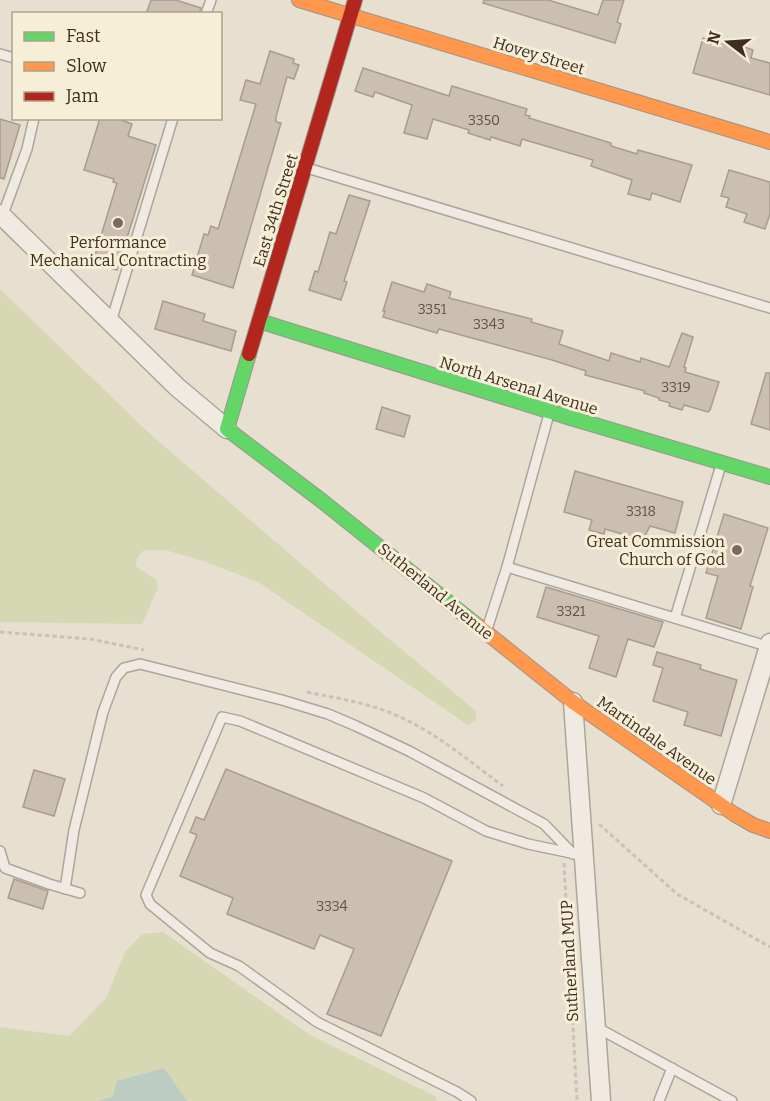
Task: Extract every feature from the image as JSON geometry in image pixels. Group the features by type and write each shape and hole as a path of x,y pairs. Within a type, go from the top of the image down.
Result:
{"main road":[{"name":"Hovey Street","path":"299,0 770,142"},
{"name":"East 34th Street","path":"226,429 355,0"},
{"name":"North Arsenal Avenue","path":"259,321 550,412 770,477"},
{"name":"Sutherland Avenue","path":"226,429 322,501 573,702"},
{"name":"Martindale Avenue","path":"573,702 721,805 743,819 770,831"}],"street":[{"name":"Sutherland Avenue","path":"1,215 177,387 226,429"},
{"path":"721,805 770,646"},
{"path":"573,702 579,855 601,1101"}],"lane":[{"path":"1,215 27,149 34,120"},
{"path":"111,322 172,120"},
{"path":"305,167 770,308"},
{"path":"486,631 507,567 550,412"},
{"path":"675,618 722,463"},
{"path":"507,567 770,646"},
{"path":"65,889 74,830 103,712 116,677 124,668 140,664 282,700 328,714 356,726 409,751 544,824 579,855"},
{"path":"471,1101 317,1022 239,966 210,953 150,904 146,895 222,717 240,721 424,798 486,831 528,844 579,855"},
{"path":"0,852 5,867 80,893"},
{"path":"596,1027 732,1101"},
{"path":"659,1101 672,1068"}],"path":[{"path":"0,632 25,633"},
{"path":"594,819 677,894 770,947"},
{"name":"Sutherland MUP","path":"562,851 578,1101"}],"green space":[{"path":"0,289 149,433 476,711 476,720 468,725 258,582 203,561 165,550 144,550 137,558 136,566 156,580 158,588 142,624 0,622"},
{"path":"163,932 310,1035 435,1096 438,1101 187,1101 164,1068 113,1096 98,1101 0,1101 0,1027 69,1036 106,998 125,952 142,934"}],"shaded area":[{"path":"164,1068 187,1101 98,1101 113,1096 117,1081"}],"building":[{"path":"151,0 176,0 201,8 200,12 147,12"},
{"path":"484,0 548,0 598,15 603,0 624,0 617,22 621,24 615,43 483,3"},
{"path":"712,36 753,50 751,58 770,63 770,95 693,73 703,38 711,41"},
{"path":"270,51 294,59 293,63 299,65 294,79 287,77 276,117 276,122 281,123 233,288 192,275 204,234 208,235 211,226 218,229 256,104 240,100 246,80 260,84"},
{"path":"363,68 449,96 452,86 527,109 525,115 530,116 529,118 611,143 611,146 637,154 638,150 692,165 680,202 652,193 650,200 628,194 632,180 591,166 593,160 522,139 520,146 491,137 490,140 468,133 469,130 433,119 427,139 404,133 412,105 375,92 373,97 355,91"},
{"path":"0,119 20,125 4,179 0,178"},
{"name":"Performance Mechanical Contracting","path":"99,120 121,120 132,124 128,136 156,145 117,270 93,262 117,183 113,182 114,179 84,170"},
{"path":"729,170 770,182 770,214 765,229 744,222 747,214 726,207 729,198 721,196"},
{"path":"349,195 370,201 344,281 347,282 341,300 309,290 315,271 318,272 330,232 336,234"},
{"path":"392,282 424,292 427,284 451,292 449,298 532,319 531,322 563,331 559,344 609,361 611,353 640,362 641,358 669,367 682,333 693,337 684,367 685,372 719,382 710,410 708,412 684,405 682,410 669,406 670,403 644,393 645,391 585,375 586,371 552,360 439,329 437,333 383,317"},
{"path":"163,301 205,314 203,321 236,331 231,351 155,329"},
{"path":"766,373 770,373 770,430 751,424"},
{"path":"382,407 410,416 404,437 376,429"},
{"path":"575,471 683,502 675,533 650,526 643,540 605,529 604,534 589,530 592,520 564,512"},
{"name":"Great Commission Church of God","path":"724,514 768,528 750,586 753,587 741,629 706,618 718,576 706,573"},
{"path":"546,587 663,622 654,647 628,639 616,677 589,668 599,636 537,617"},
{"path":"657,652 701,665 700,669 737,680 721,736 684,725 688,712 653,701 663,668 653,665"},
{"path":"226,769 452,861 381,1036 327,1014 354,949 320,935 314,949 227,914 233,898 180,876 197,835 190,832 196,817 204,820"},
{"path":"34,770 65,779 54,816 23,807"},
{"path":"14,879 48,891 43,909 8,898"}],"traffic: fast":[{"path":"259,321 770,477"},
{"path":"249,354 227,429 322,501 478,626"}],"traffic: slow":[{"path":"299,0 770,142"},
{"path":"478,626 573,702 734,814 753,825 770,831"}],"traffic: jam":[{"path":"249,354 355,0"}],"place":[{"name":"Performance Mechanical Contracting","path":"118,223"},
{"name":"Great Commission Church of God","path":"737,550"}]}
